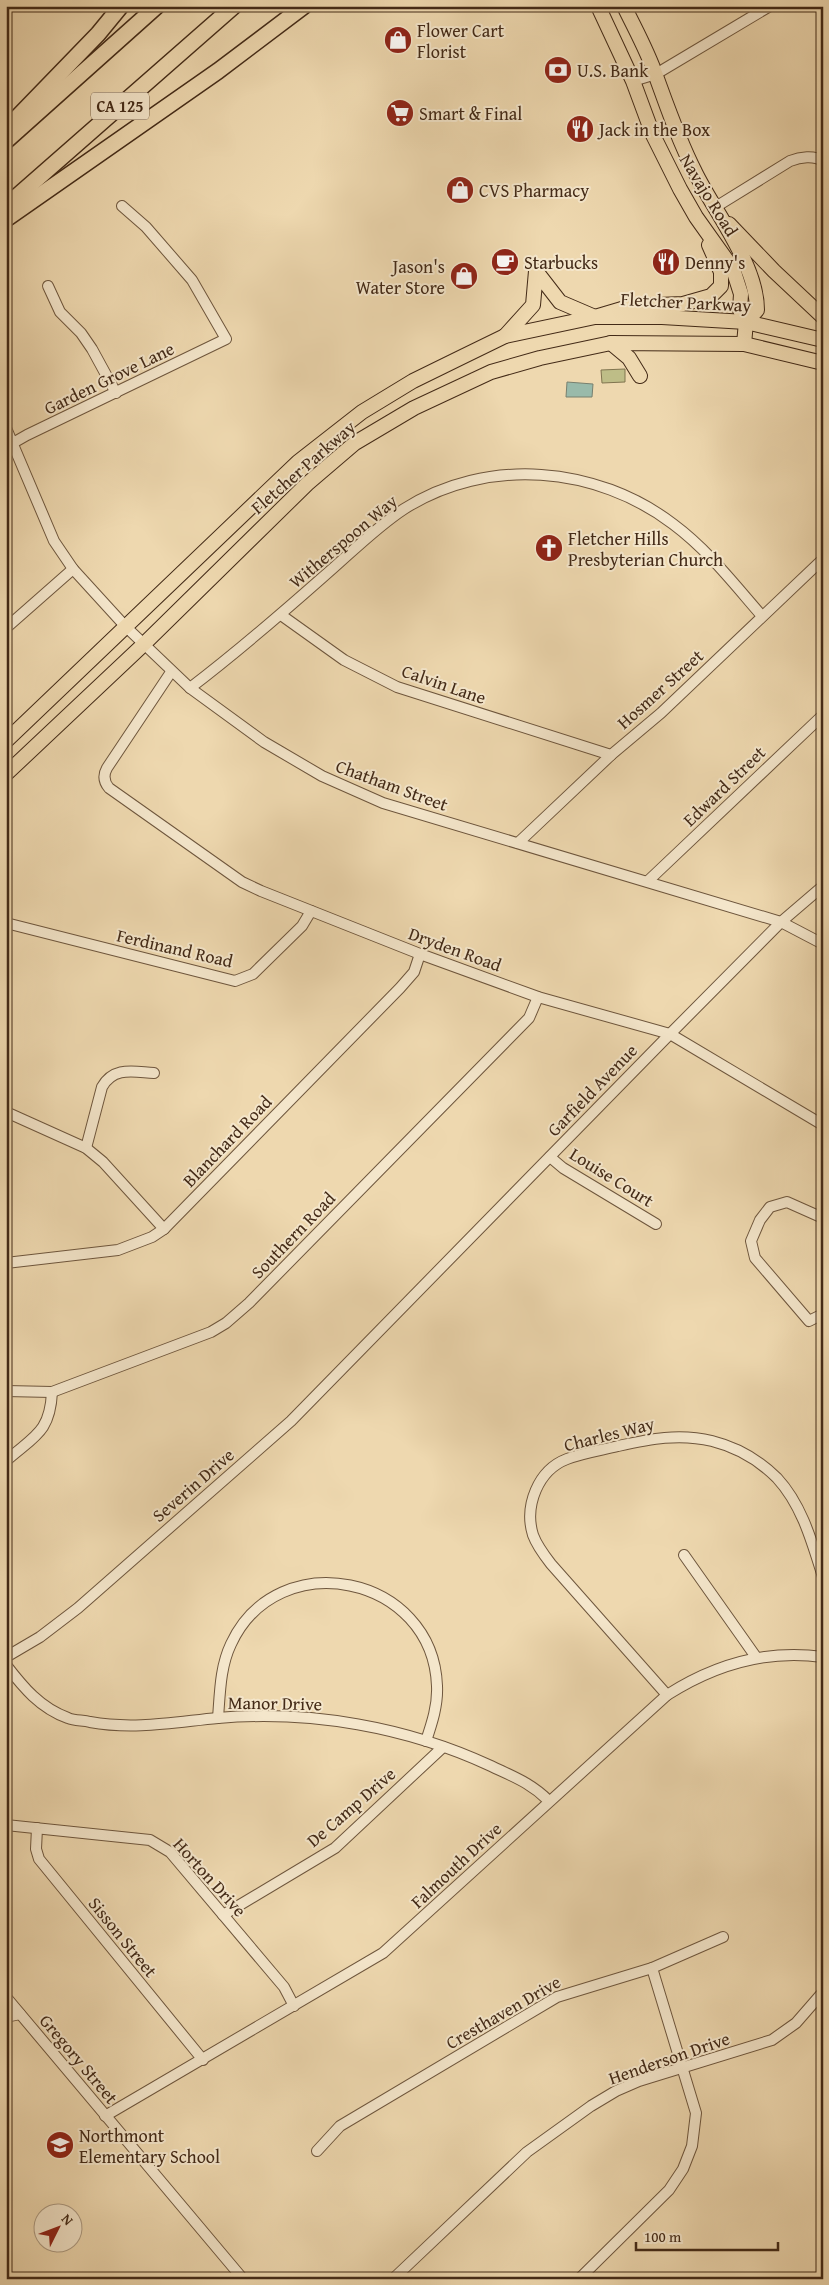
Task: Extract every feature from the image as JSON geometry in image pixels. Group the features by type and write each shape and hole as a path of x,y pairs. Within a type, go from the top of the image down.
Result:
{"highway":[{"path":"6,128 121,6"},
{"name":"CA 125","path":"6,141 157,6"},
{"name":"CA 125","path":"6,206 234,6"},
{"path":"6,219 218,71 304,6"}],"main road":[{"name":"Navajo Road","path":"598,6 633,81 653,135 696,217 733,269 741,294 740,310 746,322 744,344"},
{"name":"Navajo Road","path":"624,6 656,74 671,120 714,208 749,269 757,296 757,310 746,322"},
{"path":"714,208 774,271 823,317"},
{"path":"505,336 532,305 536,271 560,302 595,317 632,306 683,304 704,299 716,292 723,280 721,272 696,217"},
{"name":"Fletcher Parkway","path":"6,741 298,462 362,412 414,381 505,336 595,317 662,317 746,322 823,340"},
{"path":"611,343 628,358 640,376"},
{"name":"Fletcher Parkway","path":"6,774 144,644 307,484 356,443 414,408 490,372 540,358 611,343 744,344 823,364"}],"street":[{"path":"633,81 656,74 770,6"},
{"path":"714,208 790,161 799,158 819,158 823,161"},
{"name":"Garden Grove Lane","path":"10,445 226,339 192,280 146,227 122,206"},
{"path":"48,286 60,312 81,333 116,393"},
{"name":"Chatham Street","path":"6,428 10,445 54,541 73,569 125,626 171,672 190,688 283,754 342,786 383,803 781,922 823,944"},
{"name":"Witherspoon Way","path":"190,688 281,614 380,528 419,500 448,488 472,481 530,474 564,477 615,491 646,506 698,545 762,616"},
{"name":"Hosmer Street","path":"518,843 611,755 661,713 823,559"},
{"path":"6,628 73,569"},
{"name":"Calvin Lane","path":"281,614 344,660 397,687 611,755"},
{"name":"Dryden Road","path":"171,672 107,768 104,779 109,788 242,882 420,954 538,997 670,1034 823,1125"},
{"name":"Edward Street","path":"648,881 823,715"},
{"name":"Garfield Avenue","path":"389,1322 781,922 823,886"},
{"name":"Ferdinand Road","path":"6,923 235,981 253,974 302,926 311,911"},
{"name":"Blanchard Road","path":"6,1263 118,1250 152,1237 164,1229 400,988 414,972 420,954"},
{"name":"Southern Road","path":"6,1391 52,1392 211,1332 226,1323 249,1304 529,1018 538,997"},
{"path":"86,1148 102,1087 108,1079 124,1071 154,1073"},
{"path":"6,1112 86,1148 103,1162 164,1229"},
{"name":"Louise Court","path":"550,1157 563,1168 656,1224"},
{"path":"823,1218 787,1202 770,1207 760,1220 751,1241 755,1258 809,1321 823,1314"},
{"name":"Severin Drive","path":"6,1657 40,1637 88,1599 291,1421 389,1322"},
{"path":"6,1461 44,1428 51,1412 52,1392"},
{"name":"Charles Way","path":"667,1695 551,1564 536,1543 530,1524 531,1505 537,1487 552,1468 567,1459 657,1438 682,1436 712,1441 732,1447 764,1467 791,1496 802,1516 823,1577"},
{"path":"684,1555 756,1658"},
{"path":"218,1718 224,1664 231,1643 248,1618 270,1599 291,1588 314,1583 338,1582 373,1592 395,1605 412,1621 425,1641 434,1664 437,1688 435,1712 426,1741"},
{"name":"Falmouth Drive","path":"105,2116 383,1953 667,1695 687,1682 731,1663 756,1658 809,1655 823,1658"},
{"name":"Manor Drive","path":"6,1665 26,1691 43,1705 70,1719 105,1726 134,1727 218,1718 296,1717 360,1724 443,1747 534,1786 549,1801"},
{"name":"De Camp Drive","path":"223,1915 335,1848 443,1747"},
{"name":"Horton Drive","path":"6,1825 150,1840 157,1843 170,1852 284,1987 294,2006"},
{"name":"Sisson Street","path":"37,1828 36,1849 39,1860 203,2060"},
{"name":"Cresthaven Drive","path":"317,2151 340,2126 557,1997 652,1968 723,1937"},
{"path":"578,2279 669,2190 686,2162 694,2135 696,2113 684,2068 652,1968"},
{"name":"Henderson Drive","path":"393,2279 535,2146 591,2106 616,2091 639,2081 772,2040 790,2028 823,1992"},
{"name":"Gregory Street","path":"6,1997 243,2279"},
{"path":"6,2017 20,2014"}],"shaded area":[{"path":"625,369 625,382 602,383 601,370"},
{"path":"567,382 593,384 592,397 566,397"}],"place":[{"name":"Flower Cart Florist","path":"398,40"},
{"name":"U.S. Bank","path":"558,70"},
{"name":"Smart & Final","path":"400,113"},
{"name":"Jack in the Box","path":"580,129"},
{"name":"CVS Pharmacy","path":"460,190"},
{"name":"Starbucks","path":"505,262"},
{"name":"Denny's","path":"666,262"},
{"name":"Jason's Water Store","path":"464,276"},
{"name":"Fletcher Hills Presbyterian Church","path":"549,548"},
{"name":"Northmont Elementary School","path":"60,2145"}]}
